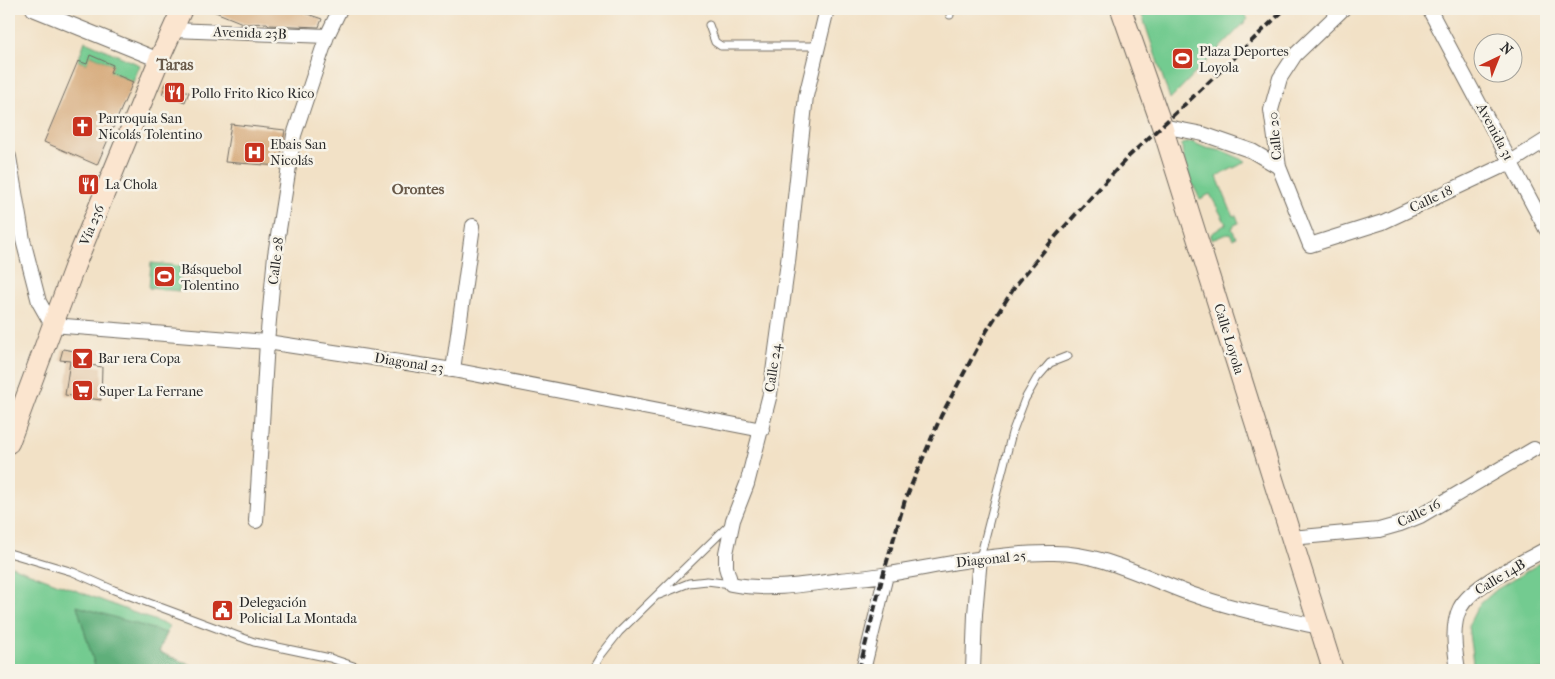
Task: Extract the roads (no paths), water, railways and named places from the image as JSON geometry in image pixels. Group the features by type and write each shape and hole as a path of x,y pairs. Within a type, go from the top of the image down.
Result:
{"main road":[{"name":"Vía 236","path":"9,443 52,325 159,60 182,9"},
{"name":"Calle Loyola","path":"1121,9 1162,126 1333,670"}],"street":[{"path":"33,9 159,60"},
{"name":"Calle 28","path":"256,521 275,255 294,135 327,36 340,9"},
{"name":"Calle 24","path":"733,520 747,484 770,394 788,262 806,96 827,9"},
{"name":"Calle 20","path":"1279,167 1271,110 1280,78 1294,55 1343,9"},
{"name":"Avenida 31","path":"1429,9 1546,229"},
{"name":"Avenida 23B","path":"173,30 327,36"},
{"name":"Calle 20","path":"1162,126 1203,134 1252,151 1279,167"},
{"name":"Calle 18","path":"1279,167 1310,245 1383,222 1511,162 1546,140"},
{"path":"9,157 27,258 39,302 52,325"},
{"path":"453,370 473,226"},
{"name":"Diagonal 23","path":"52,325 268,342 453,370 762,430"},
{"name":"Calle 16","path":"1291,538 1379,530 1400,524 1420,516 1534,449"},
{"path":"731,584 726,567 726,553 733,520"},
{"name":"Calle 14B","path":"1458,670 1454,649 1455,628 1460,609 1470,595 1481,586 1546,549"},
{"name":"Diagonal 25","path":"731,584 745,587 798,587 886,575 980,558 1052,553 1074,554 1100,560 1224,605 1319,627"},
{"path":"973,670 980,558"},
{"path":"863,670 886,575"}],"lane":[{"path":"709,25 715,42 720,46 818,46"},
{"path":"980,558 1012,433 1025,399 1036,378 1050,363 1068,356"},
{"name":"Calle 24","path":"592,670 619,632 733,520"},
{"path":"9,553 73,572 114,590 254,642 330,658 365,670"},
{"name":"Diagonal 25","path":"656,597 689,583 707,581 731,584"}],"railway":[{"path":"859,670 883,575 905,500 941,416 986,332 1016,285 1056,236 1128,157 1285,9"}],"place":[{"name":"Plaza Deportes Loyola","path":"1183,59"},
{"name":"Pollo Frito Rico Rico","path":"175,93"},
{"name":"Parroquia San Nicolás Tolentino","path":"82,126"},
{"name":"Ebais San Nicolás","path":"254,152"},
{"name":"La Chola","path":"89,184"},
{"name":"Básquebol Tolentino","path":"165,277"},
{"name":"Bar 1era Copa","path":"82,358"},
{"name":"Super La Ferrane","path":"83,391"},
{"name":"Delegación Policial La Montada","path":"223,610"}],"district":[{"name":"Taras","path":"175,64"},
{"name":"Orontes","path":"418,189"}]}
